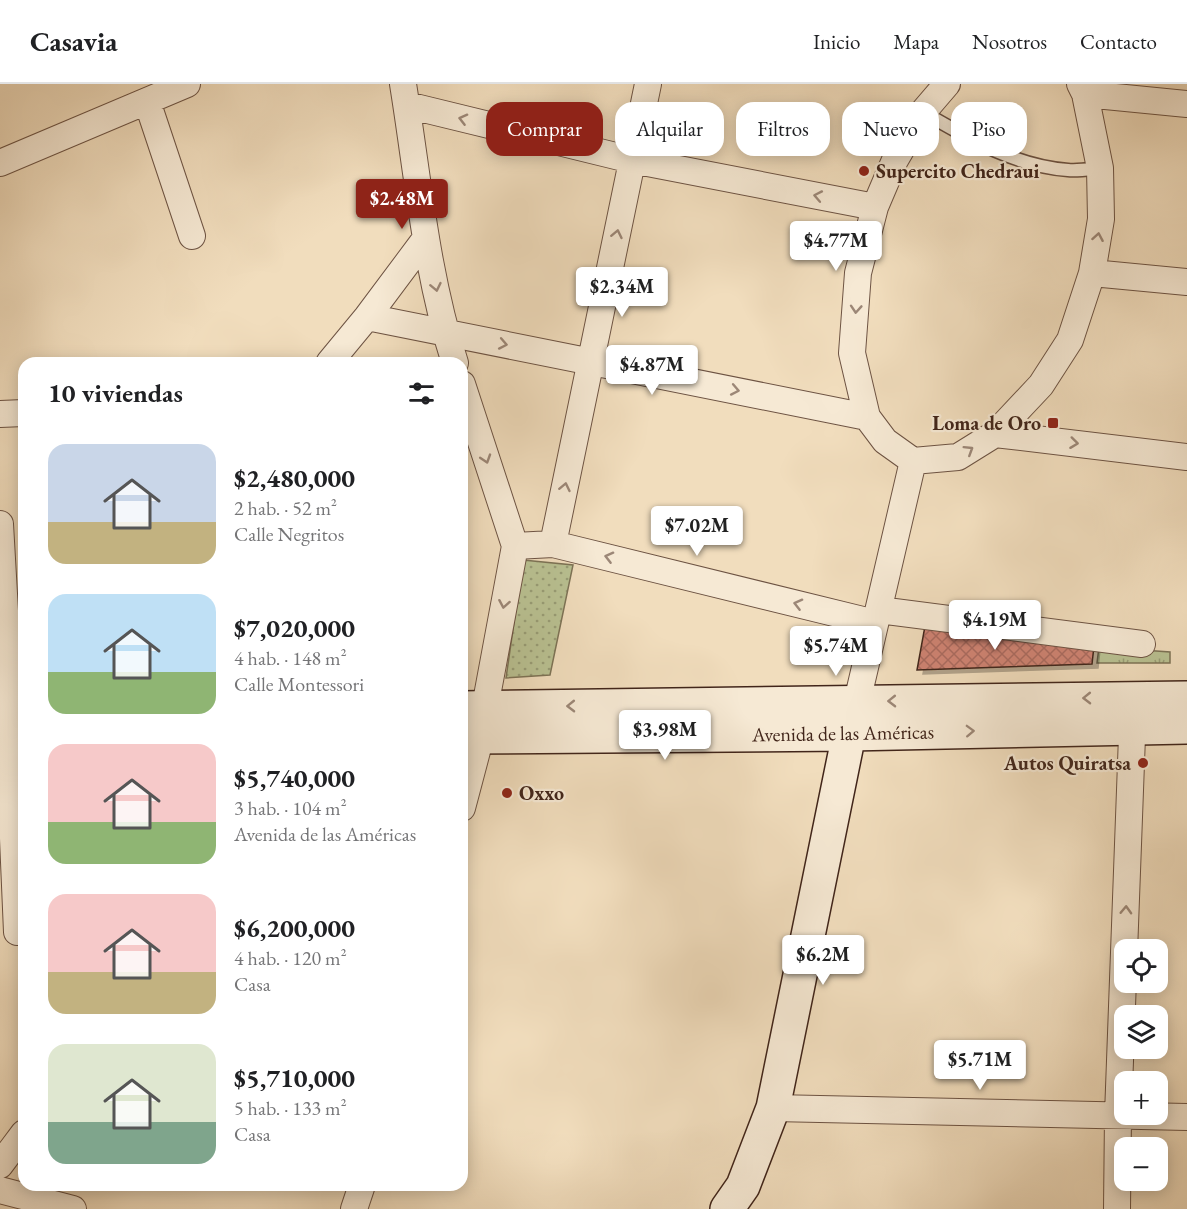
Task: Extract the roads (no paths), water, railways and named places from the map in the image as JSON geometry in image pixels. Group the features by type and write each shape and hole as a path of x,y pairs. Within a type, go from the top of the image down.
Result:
{"main road":[{"name":"Avenida de las Américas","path":"472,722 849,734 1133,712 1187,698"},
{"name":"Avenida de las Américas","path":"472,722 858,702 1133,712 1187,727"},
{"path":"737,1201 772,1108 849,734"}],"street":[{"path":"0,163 187,84"},
{"path":"553,544 648,84"},
{"path":"932,102 947,84"},
{"path":"897,156 875,207 858,273 852,353 867,417 885,441 913,462 958,457 995,434 1041,385 1070,340 1092,273 1101,219 1100,168 1082,89 1187,104"},
{"path":"453,357 426,238 405,95 632,160 875,207"},
{"path":"147,101 192,236"},
{"path":"334,357 426,238"},
{"path":"1092,273 1187,282"},
{"path":"366,317 867,417"},
{"path":"468,402 515,546 472,722 468,756"},
{"path":"0,414 18,413"},
{"path":"995,434 1187,457"},
{"path":"849,734 913,462"},
{"path":"0,524 11,731 17,932"},
{"path":"515,546 553,544 877,616 1142,644"},
{"path":"1120,1071 1133,712"},
{"path":"772,1108 1114,1115"},
{"path":"1168,1116 1187,1117"},
{"path":"1117,1209 1118,1125"},
{"path":"0,1165 18,1141"},
{"path":"0,1190 73,1209"},
{"path":"354,1209 360,1191"}],"lane":[{"path":"939,121 975,142 1024,162 1068,170 1100,168"}],"place":[{"name":"Supercito Chedraui","path":"864,171"},
{"name":"Loma de Oro","path":"1053,423"},
{"name":"Autos Quiratsa","path":"1143,763"},
{"name":"Oxxo","path":"507,793"}]}
